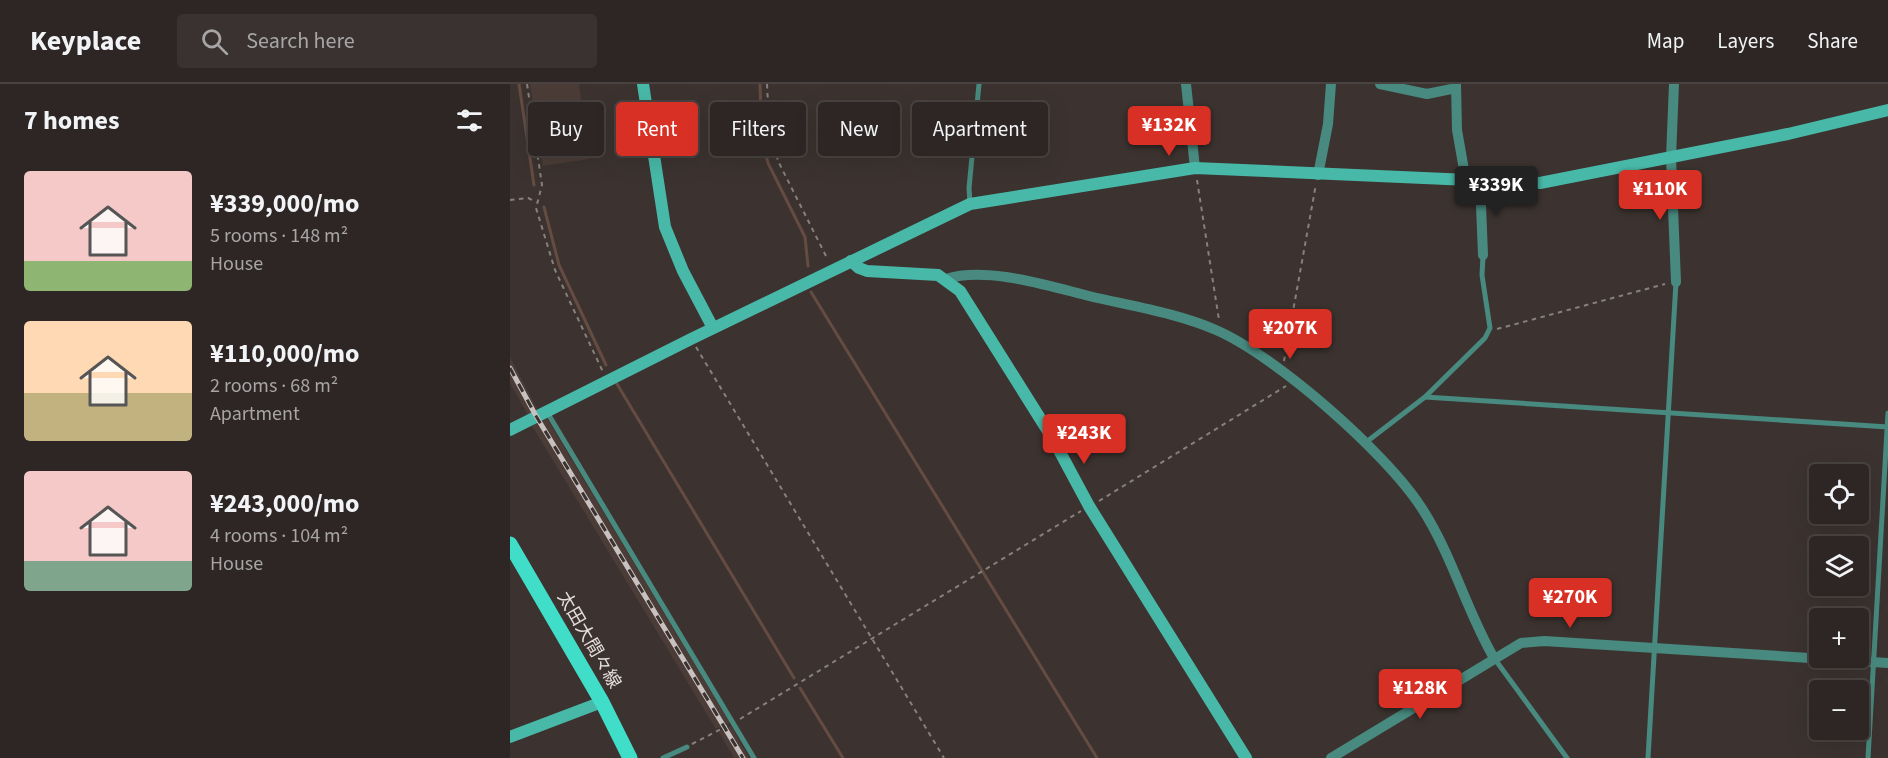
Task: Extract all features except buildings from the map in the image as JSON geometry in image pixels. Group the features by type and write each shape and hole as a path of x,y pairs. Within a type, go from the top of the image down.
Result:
{"main road":[{"name":"太田大間々線","path":"510,544 602,702 630,758"}],"street":[{"path":"643,84 665,227 683,271 713,328"},
{"path":"1186,84 1195,168"},
{"path":"1318,175 1328,124 1331,84"},
{"path":"1380,84 1427,94 1456,86 1457,130 1466,181"},
{"path":"1674,84 1671,158 1676,282"},
{"path":"510,430 607,380 970,204 1195,168 1540,183 1831,125 1888,110"},
{"path":"1480,181 1484,255"},
{"path":"851,261 867,271 938,275 946,279 966,300 1053,439 1089,506 1246,758"},
{"path":"946,279 978,274 1036,283 1196,323 1217,331 1250,349 1281,371 1365,443 1397,476 1421,507 1437,535 1494,658"},
{"path":"1331,758 1521,643 1537,641 1888,663"},
{"path":"510,737 602,702"}],"lane":[{"path":"970,204 969,188 979,84"},
{"path":"1365,443 1425,397 1476,349 1488,331 1482,275 1484,255"},
{"path":"1648,758 1676,282"},
{"path":"1425,397 1669,411 1888,427"},
{"path":"547,410 754,758"},
{"path":"1868,758 1888,413"},
{"path":"1494,658 1567,758"},
{"path":"663,758 687,747"}],"path":[{"path":"527,84 542,185 536,202 555,270 607,380"},
{"path":"767,84 769,124 778,161 832,270"},
{"path":"1195,168 1219,314 1217,331"},
{"path":"1281,371 1287,353 1318,175"},
{"path":"510,200 528,198 536,202"},
{"path":"1488,331 1676,282"},
{"path":"691,339 944,758"},
{"path":"687,747 734,723 1293,381"}],"shaded area":[{"path":"530,84 579,84 581,102 533,102"},
{"path":"541,156 589,156 589,159 543,166"},
{"path":"510,357 537,409 528,415 510,383"},
{"path":"546,417 730,723 716,729 531,424"},
{"path":"731,726 749,758 734,758 719,732"}],"waterway":[{"path":"519,84 534,185"},
{"path":"760,84 762,139 768,163 805,237 808,266"},
{"path":"544,207 559,265 606,365"},
{"path":"811,292 1097,758"},
{"path":"617,384 794,678"},
{"path":"800,688 843,758"}],"railway":[{"path":"510,368 536,416 743,758"}]}
